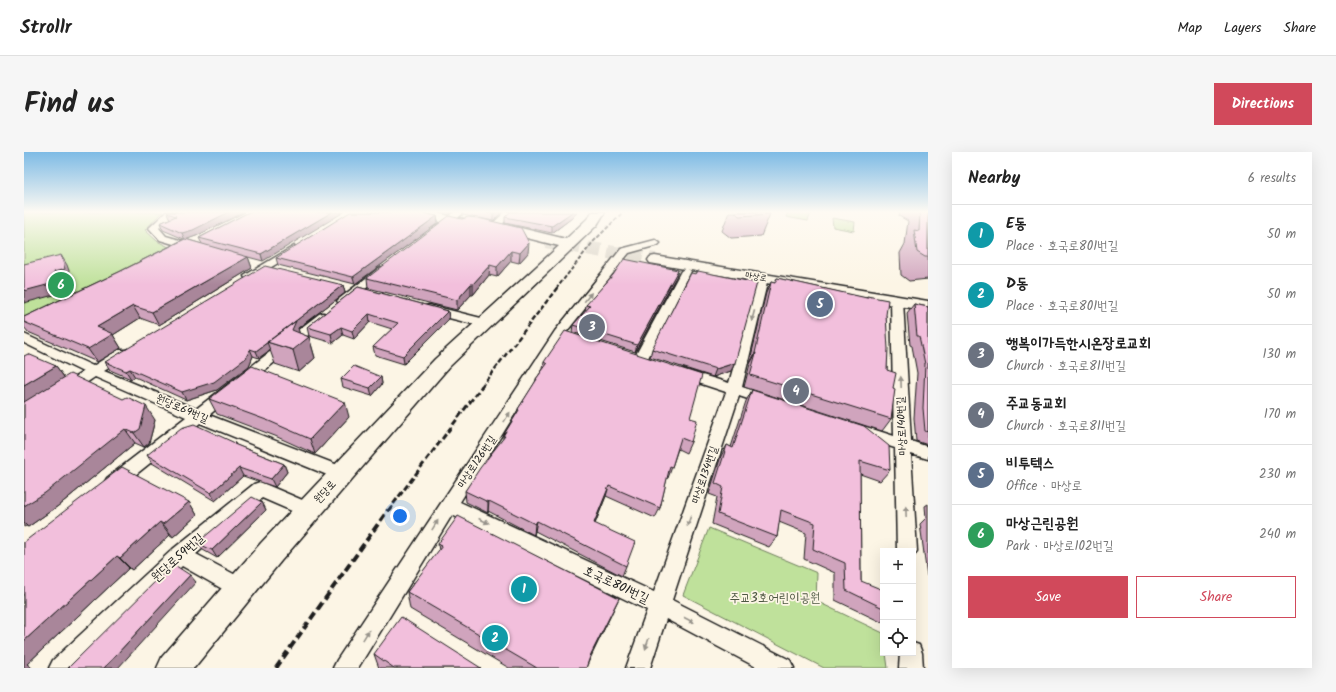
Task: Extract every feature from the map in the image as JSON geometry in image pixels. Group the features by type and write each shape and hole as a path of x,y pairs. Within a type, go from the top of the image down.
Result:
{"street":[{"path":"161,236 163,238 189,246"},
{"path":"513,236 566,246"},
{"path":"531,236 566,246"},
{"name":"원당로","path":"173,668 308,510 442,363 577,236"},
{"path":"173,254 189,246 204,244"},
{"path":"238,283 303,244"},
{"path":"637,261 729,278 763,279"},
{"name":"마상로","path":"637,261 763,279 928,306"},
{"name":"마상로126번길","path":"345,668 448,505 503,423 566,337 637,261"},
{"path":"250,262 280,271"},
{"path":"105,489 393,263"},
{"path":"640,360 686,271"},
{"name":"마상로134번길","path":"638,668 734,390 763,279"},
{"path":"341,286 372,294"},
{"name":"마상로140번길","path":"897,300 907,548"},
{"path":"417,305 485,323"},
{"name":"원당로69번길","path":"24,338 93,372 342,474"},
{"path":"55,395 133,348"},
{"path":"625,355 654,364"},
{"path":"669,369 785,406"},
{"path":"844,426 928,453"},
{"name":"원당로59번길","path":"61,668 180,555 260,489 308,510"},
{"name":"호국로801번길","path":"448,505 660,605 782,668"},
{"path":"180,555 240,588"},
{"path":"911,656 911,668"}],"green space":[{"path":"24,236 152,236 157,241 171,248 24,321"},
{"name":"주교3호어린이공원","path":"709,528 817,573 816,601 880,632 880,656 886,656 888,668 824,668 683,595"}],"building":[{"path":"203,236 291,236 261,254 199,238"},
{"path":"311,236 409,236 353,277 276,258"},
{"path":"422,236 525,236 529,243 520,253 511,251 497,267 490,265 457,300 367,278"},
{"path":"915,236 928,236 928,257 925,257 917,252"},
{"path":"185,239 248,257 152,312 133,306 97,327 113,334 88,349 24,322 24,317"},
{"path":"61,255 65,269 54,272 58,282 24,291 24,264"},
{"path":"624,259 678,270 637,345 573,325 590,306 586,305 613,275"},
{"path":"265,266 343,285 256,351 250,349 246,358 214,382 182,392 130,369 126,371 105,362"},
{"path":"698,271 757,283 735,363 716,369 652,349 691,273 696,274"},
{"path":"777,278 867,298 867,296 888,300 886,315 888,349 887,370 896,373 893,388 895,389 891,419 750,375 771,282 775,283"},
{"path":"358,287 448,311 403,356 373,347 398,323 369,314 352,331 341,327 331,334 307,327"},
{"path":"914,304 928,307 928,432 925,431 923,408 925,364 919,336 917,336"},
{"path":"296,321 292,330 309,337 293,350 267,342"},
{"path":"565,331 702,375 690,418 697,420 691,442 681,438 672,467 670,466 660,508 609,486 594,523 635,542 626,566 537,521 535,524 465,491 480,468 505,436 503,436 519,410 518,409 547,364 544,362"},
{"path":"28,354 56,366 24,385 24,356"},
{"path":"252,366 345,402 310,439 269,421 209,399"},
{"path":"354,366 381,377 370,388 341,379"},
{"path":"70,374 123,399 127,397 146,406 140,429 134,433 125,429 45,493 24,506 24,402"},
{"path":"752,390 864,426 889,446 890,470 860,461 861,581 880,589 880,607 846,590 845,563 813,549 815,523 781,510 777,537 718,514 723,487 715,483 727,445 733,448"},
{"path":"194,424 235,443 234,444 284,464 271,479 239,468 211,493 147,455 181,428"},
{"path":"122,467 189,502 163,524 160,522 120,558 117,556 24,641 24,542"},
{"path":"252,497 262,502 212,550 197,543"},
{"path":"458,516 619,598 591,654 586,668 537,668 407,592 442,546 438,544"},
{"path":"173,564 190,575 104,668 68,668"},
{"path":"401,617 481,668 394,668 374,654"}],"tunnel":[{"path":"546,241 655,260"}],"railway":[{"path":"556,289 599,236"},
{"path":"481,387 557,288"},
{"path":"388,511 482,386"},
{"path":"276,668 388,510"}],"place":[{"name":"마상근린공원","path":"61,285"},
{"name":"비투텍스","path":"820,304"},
{"name":"행복이가득한시온장로교회","path":"592,327"},
{"name":"주교동교회","path":"796,391"},
{"name":"E동","path":"524,589"},
{"name":"D동","path":"495,638"}]}
